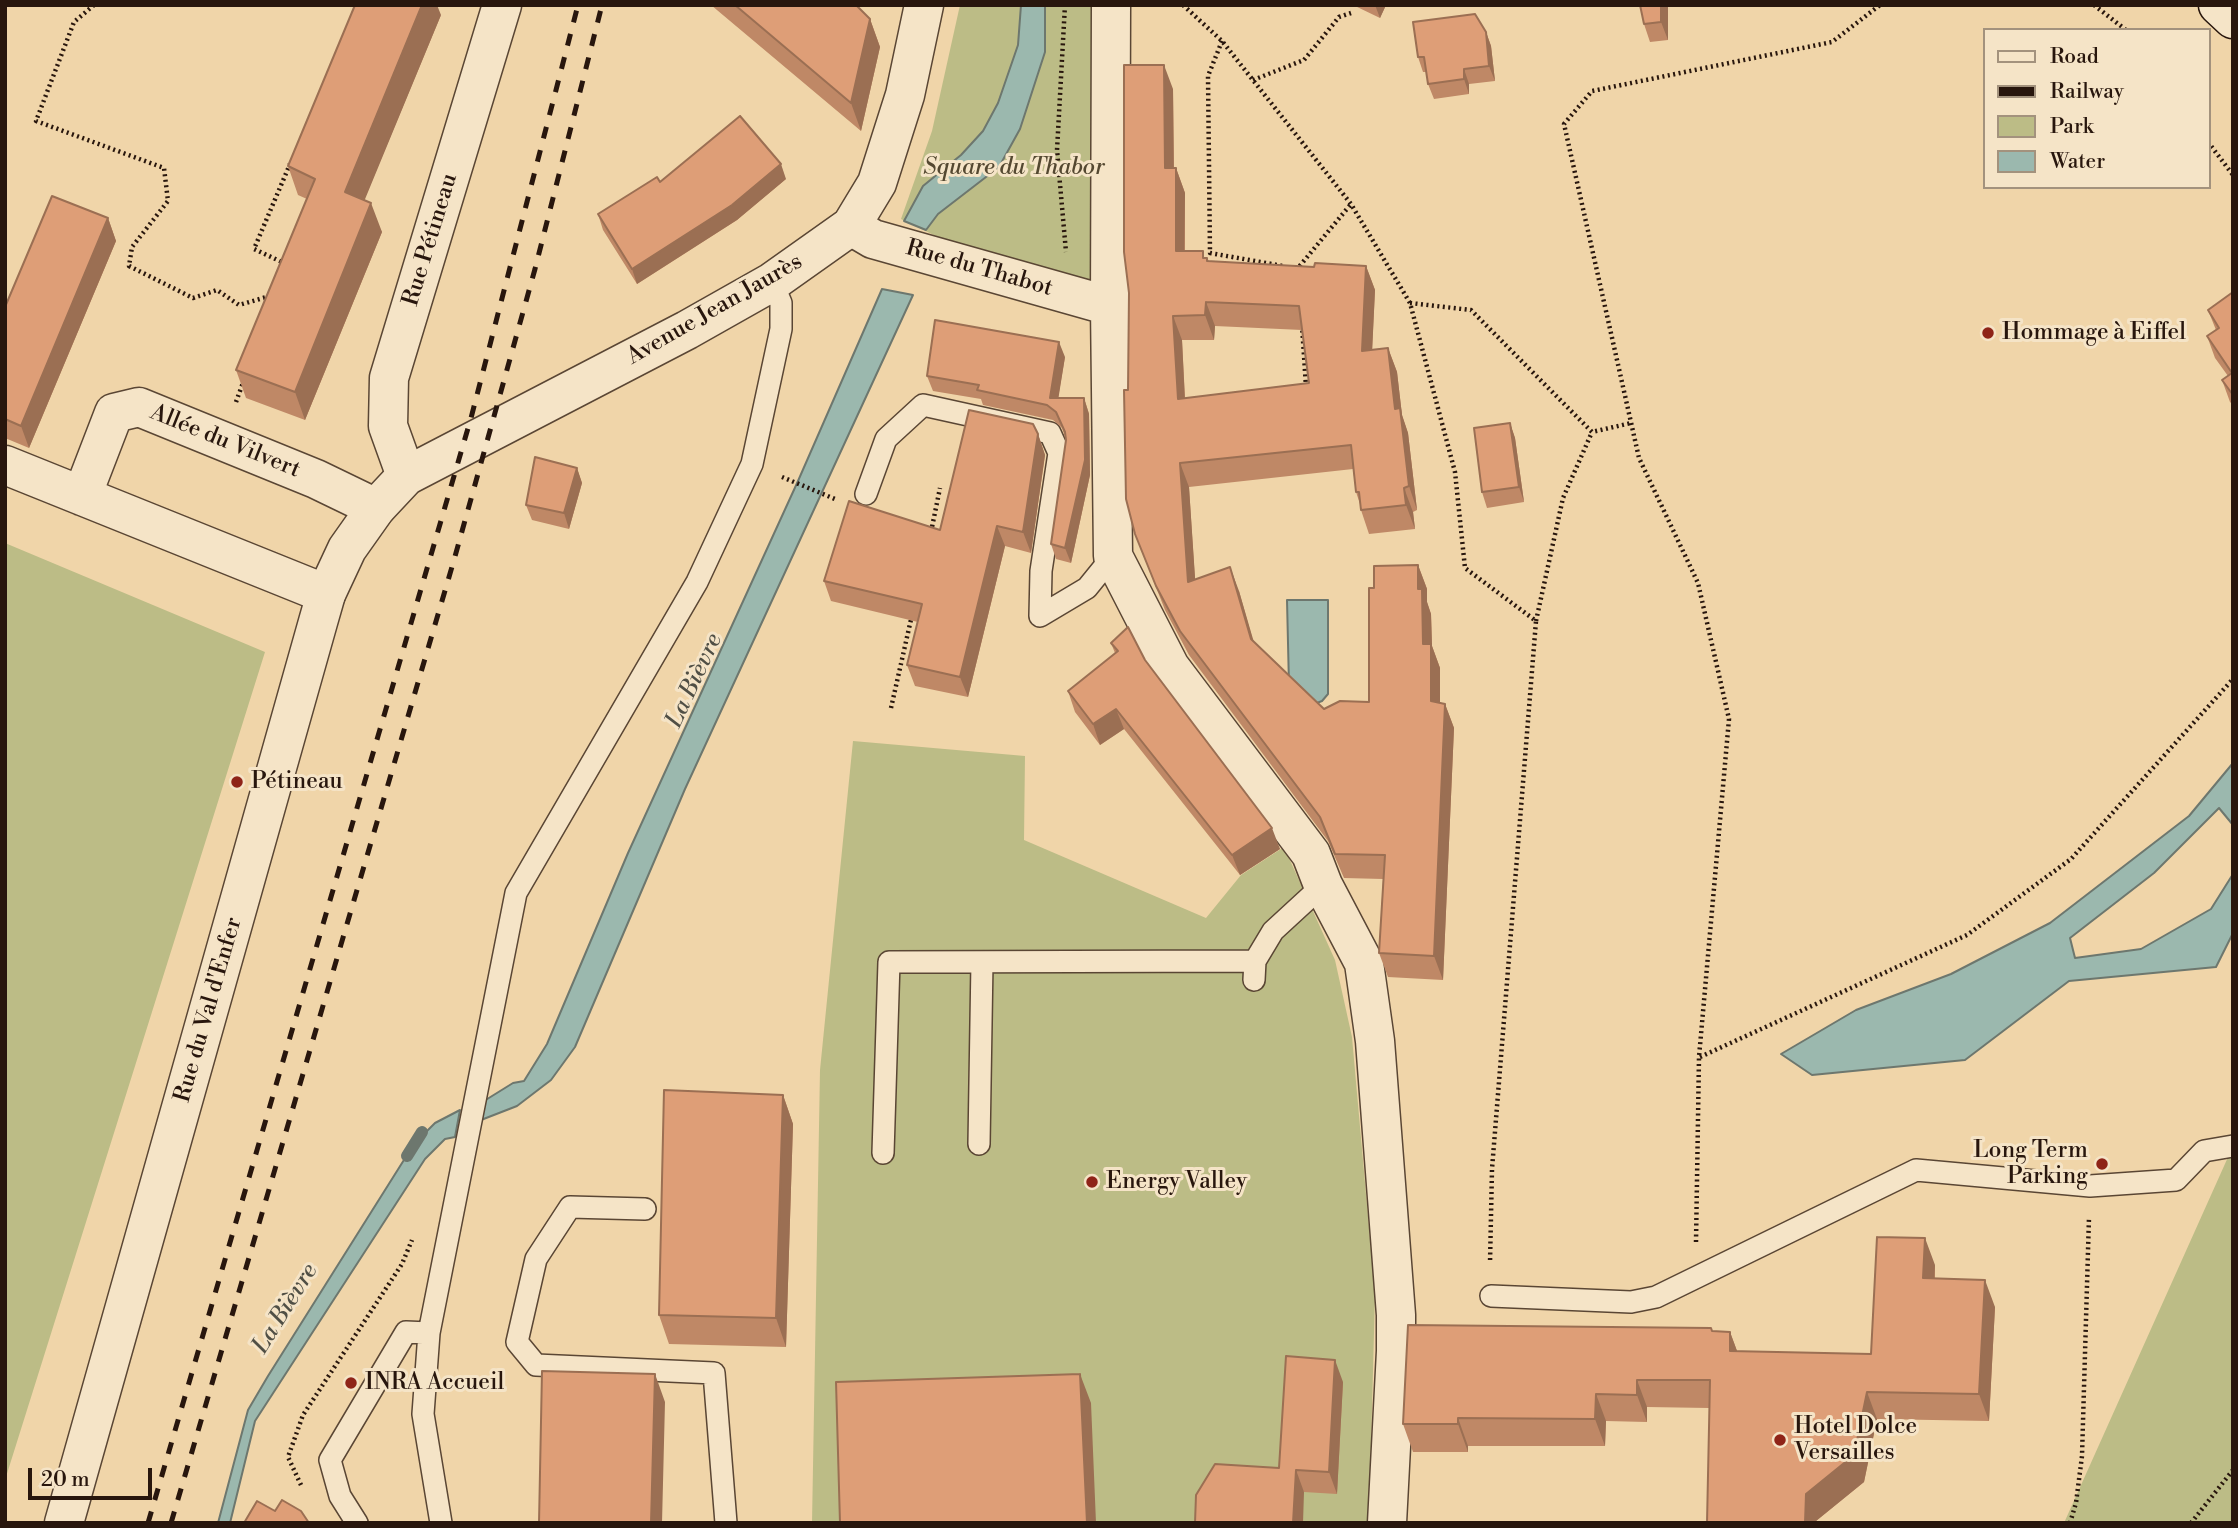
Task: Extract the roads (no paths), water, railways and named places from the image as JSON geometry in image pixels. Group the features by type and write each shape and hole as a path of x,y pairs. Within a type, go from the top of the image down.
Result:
{"street":[{"name":"Rue Pétineau","path":"406,476 388,426 389,378 502,5"},
{"name":"Avenue Jean Jaurès","path":"376,508 406,476 772,282 851,226 877,183 905,95 924,5"},
{"path":"1111,5 1113,556 1170,667 1311,854 1323,885 1364,963 1375,1041 1396,1315 1387,1523"},
{"path":"2218,5 2233,19"},
{"name":"Rue du Thabot","path":"851,226 873,239 1110,306"},
{"name":"Allée du Vilvert","path":"82,496 114,413 139,407 316,479 376,508"},
{"path":"5,464 326,594"},
{"name":"Rue du Val d'Enfer","path":"64,1523 326,594 347,549 376,508"}],"lane":[{"path":"441,1523 423,1414 429,1333 516,893 697,582 752,464 781,329 781,303 772,282"},
{"path":"866,494 886,439 923,405 1050,433 1059,453 1041,571 1040,617 1087,588 1113,556"},
{"path":"883,1153 889,962 982,962 1254,971 1273,931 1323,885"},
{"path":"979,1144 982,962"},
{"path":"1491,1296 1631,1302 1656,1297 1916,1170 2090,1186 2176,1180 2204,1151 2233,1146"},
{"path":"645,1209 570,1207 536,1259 517,1342 536,1365 714,1373 726,1523"},
{"path":"357,1523 340,1496 330,1460 406,1332 429,1333"}],"water":[{"path":"1021,5 1045,5 1045,52 1020,129 999,167 938,214 926,230 904,221 923,186 961,155 983,131 998,103 1018,45"},
{"path":"882,289 913,295 685,789 575,1047 551,1080 517,1106 481,1120 484,1101 513,1083 524,1081 547,1044 628,853 798,481"},
{"path":"1287,600 1328,600 1328,694 1322,701 1309,706 1289,686"},
{"path":"2233,763 2233,825 2219,808 2154,873 2070,938 2075,958 2141,949 2211,909 2233,874 2233,933 2216,967 2069,981 1965,1060 1812,1075 1781,1054 1856,1010 1951,974 2050,923 2189,816"},
{"path":"460,1110 455,1137 445,1139 425,1159 255,1421 230,1523 218,1523 248,1410 414,1144 435,1123"}],"waterway":[{"name":"La Bièvre","path":"407,1156 422,1132"}],"railway":[{"path":"148,1523 471,418 578,5"},
{"path":"171,1523 454,560 535,269 602,5"}],"place":[{"name":"Hommage à Eiffel","path":"1988,333"},
{"name":"Pétineau","path":"237,782"},
{"name":"Long Term Parking","path":"2102,1164"},
{"name":"Energy Valley","path":"1092,1182"},
{"name":"INRA Accueil","path":"351,1383"},
{"name":"Hotel Dolce Versailles","path":"1780,1440"}],"park label":[{"name":"Square du Thabor","path":"1014,168"}]}
